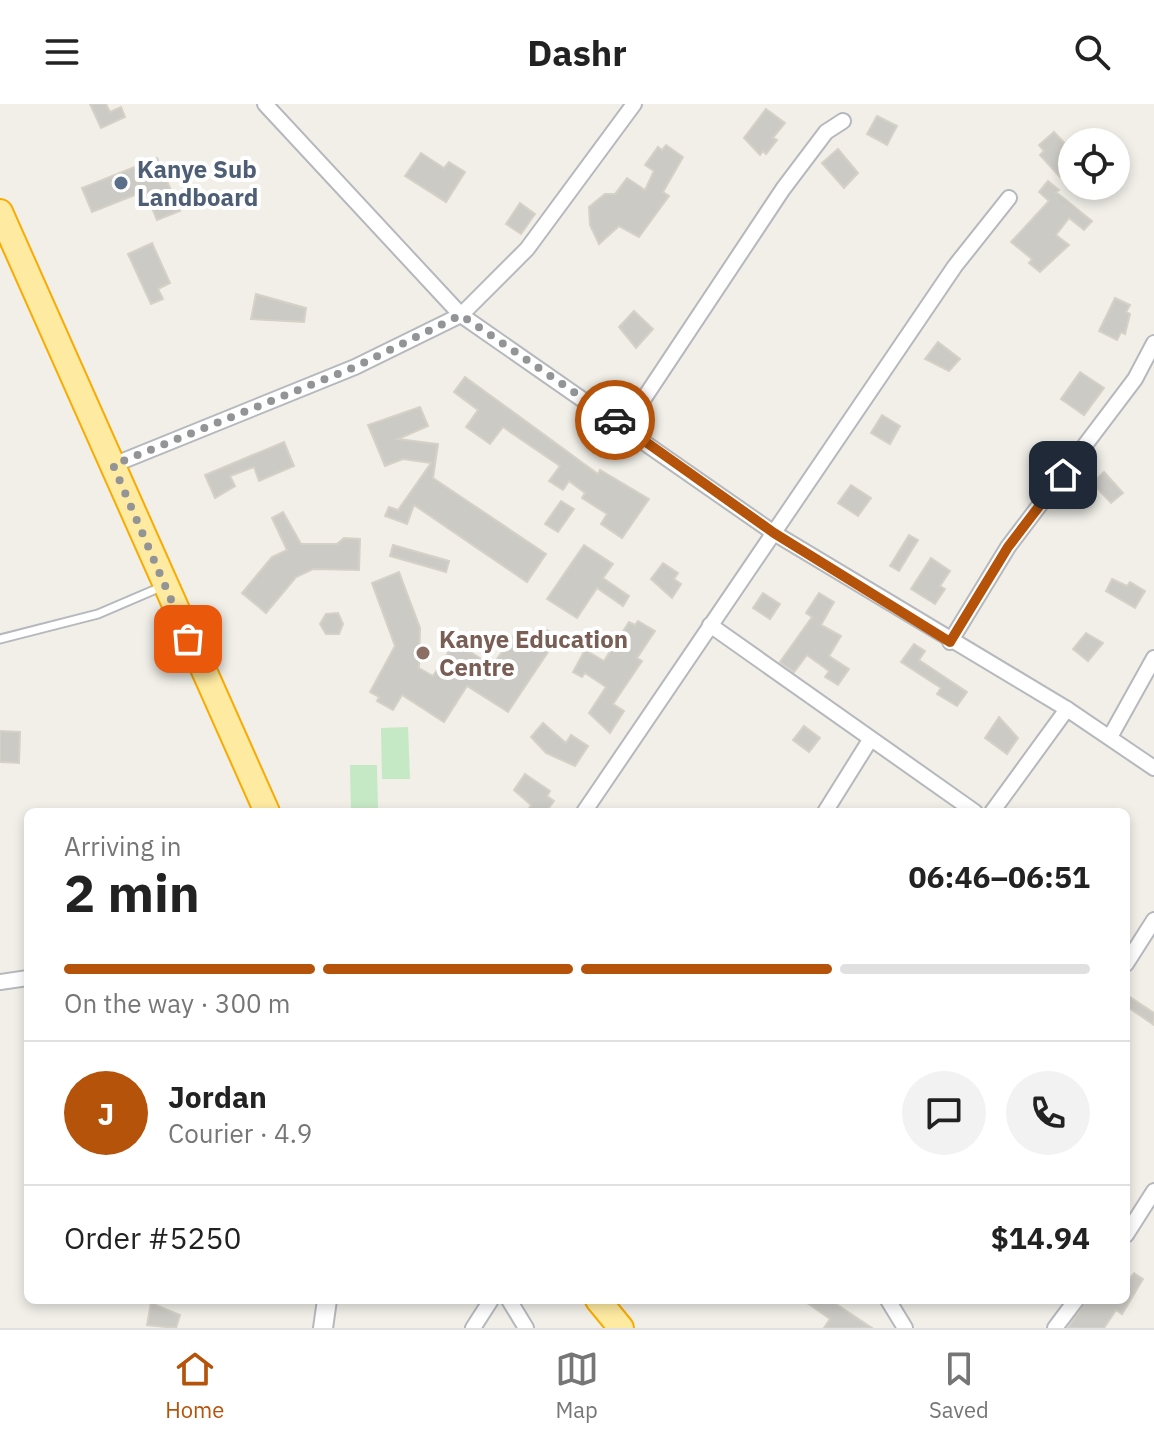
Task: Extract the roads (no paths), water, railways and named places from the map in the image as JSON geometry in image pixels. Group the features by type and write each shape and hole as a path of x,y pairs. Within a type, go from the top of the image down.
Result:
{"highway":[{"path":"0,212 265,808"},
{"path":"237,746 278,808"},
{"path":"601,1304 621,1328"}],"street":[{"path":"265,104 461,315 774,533 950,642 1067,709 1154,768"},
{"path":"113,465 355,367 461,315 527,249 634,104"},
{"path":"625,427 783,189 826,132 843,121"},
{"path":"587,808 955,266 1009,198"},
{"path":"950,642 1008,547 1135,379 1154,343"},
{"path":"710,625 969,808"},
{"path":"1110,737 1154,658"},
{"path":"995,808 1067,709"},
{"path":"828,808 870,740"},
{"path":"1130,958 1154,920"},
{"path":"0,982 24,979"},
{"path":"1130,1226 1154,1191"},
{"path":"323,1328 326,1304"},
{"path":"473,1328 488,1304"},
{"path":"511,1304 526,1328"},
{"path":"890,1304 905,1328"},
{"path":"1055,1328 1073,1304"}],"lane":[{"path":"0,639 98,614 164,586"}],"place":[{"name":"Kanye Sub Landboard","path":"121,183"},
{"name":"Kanye Education Centre","path":"423,653"}]}
